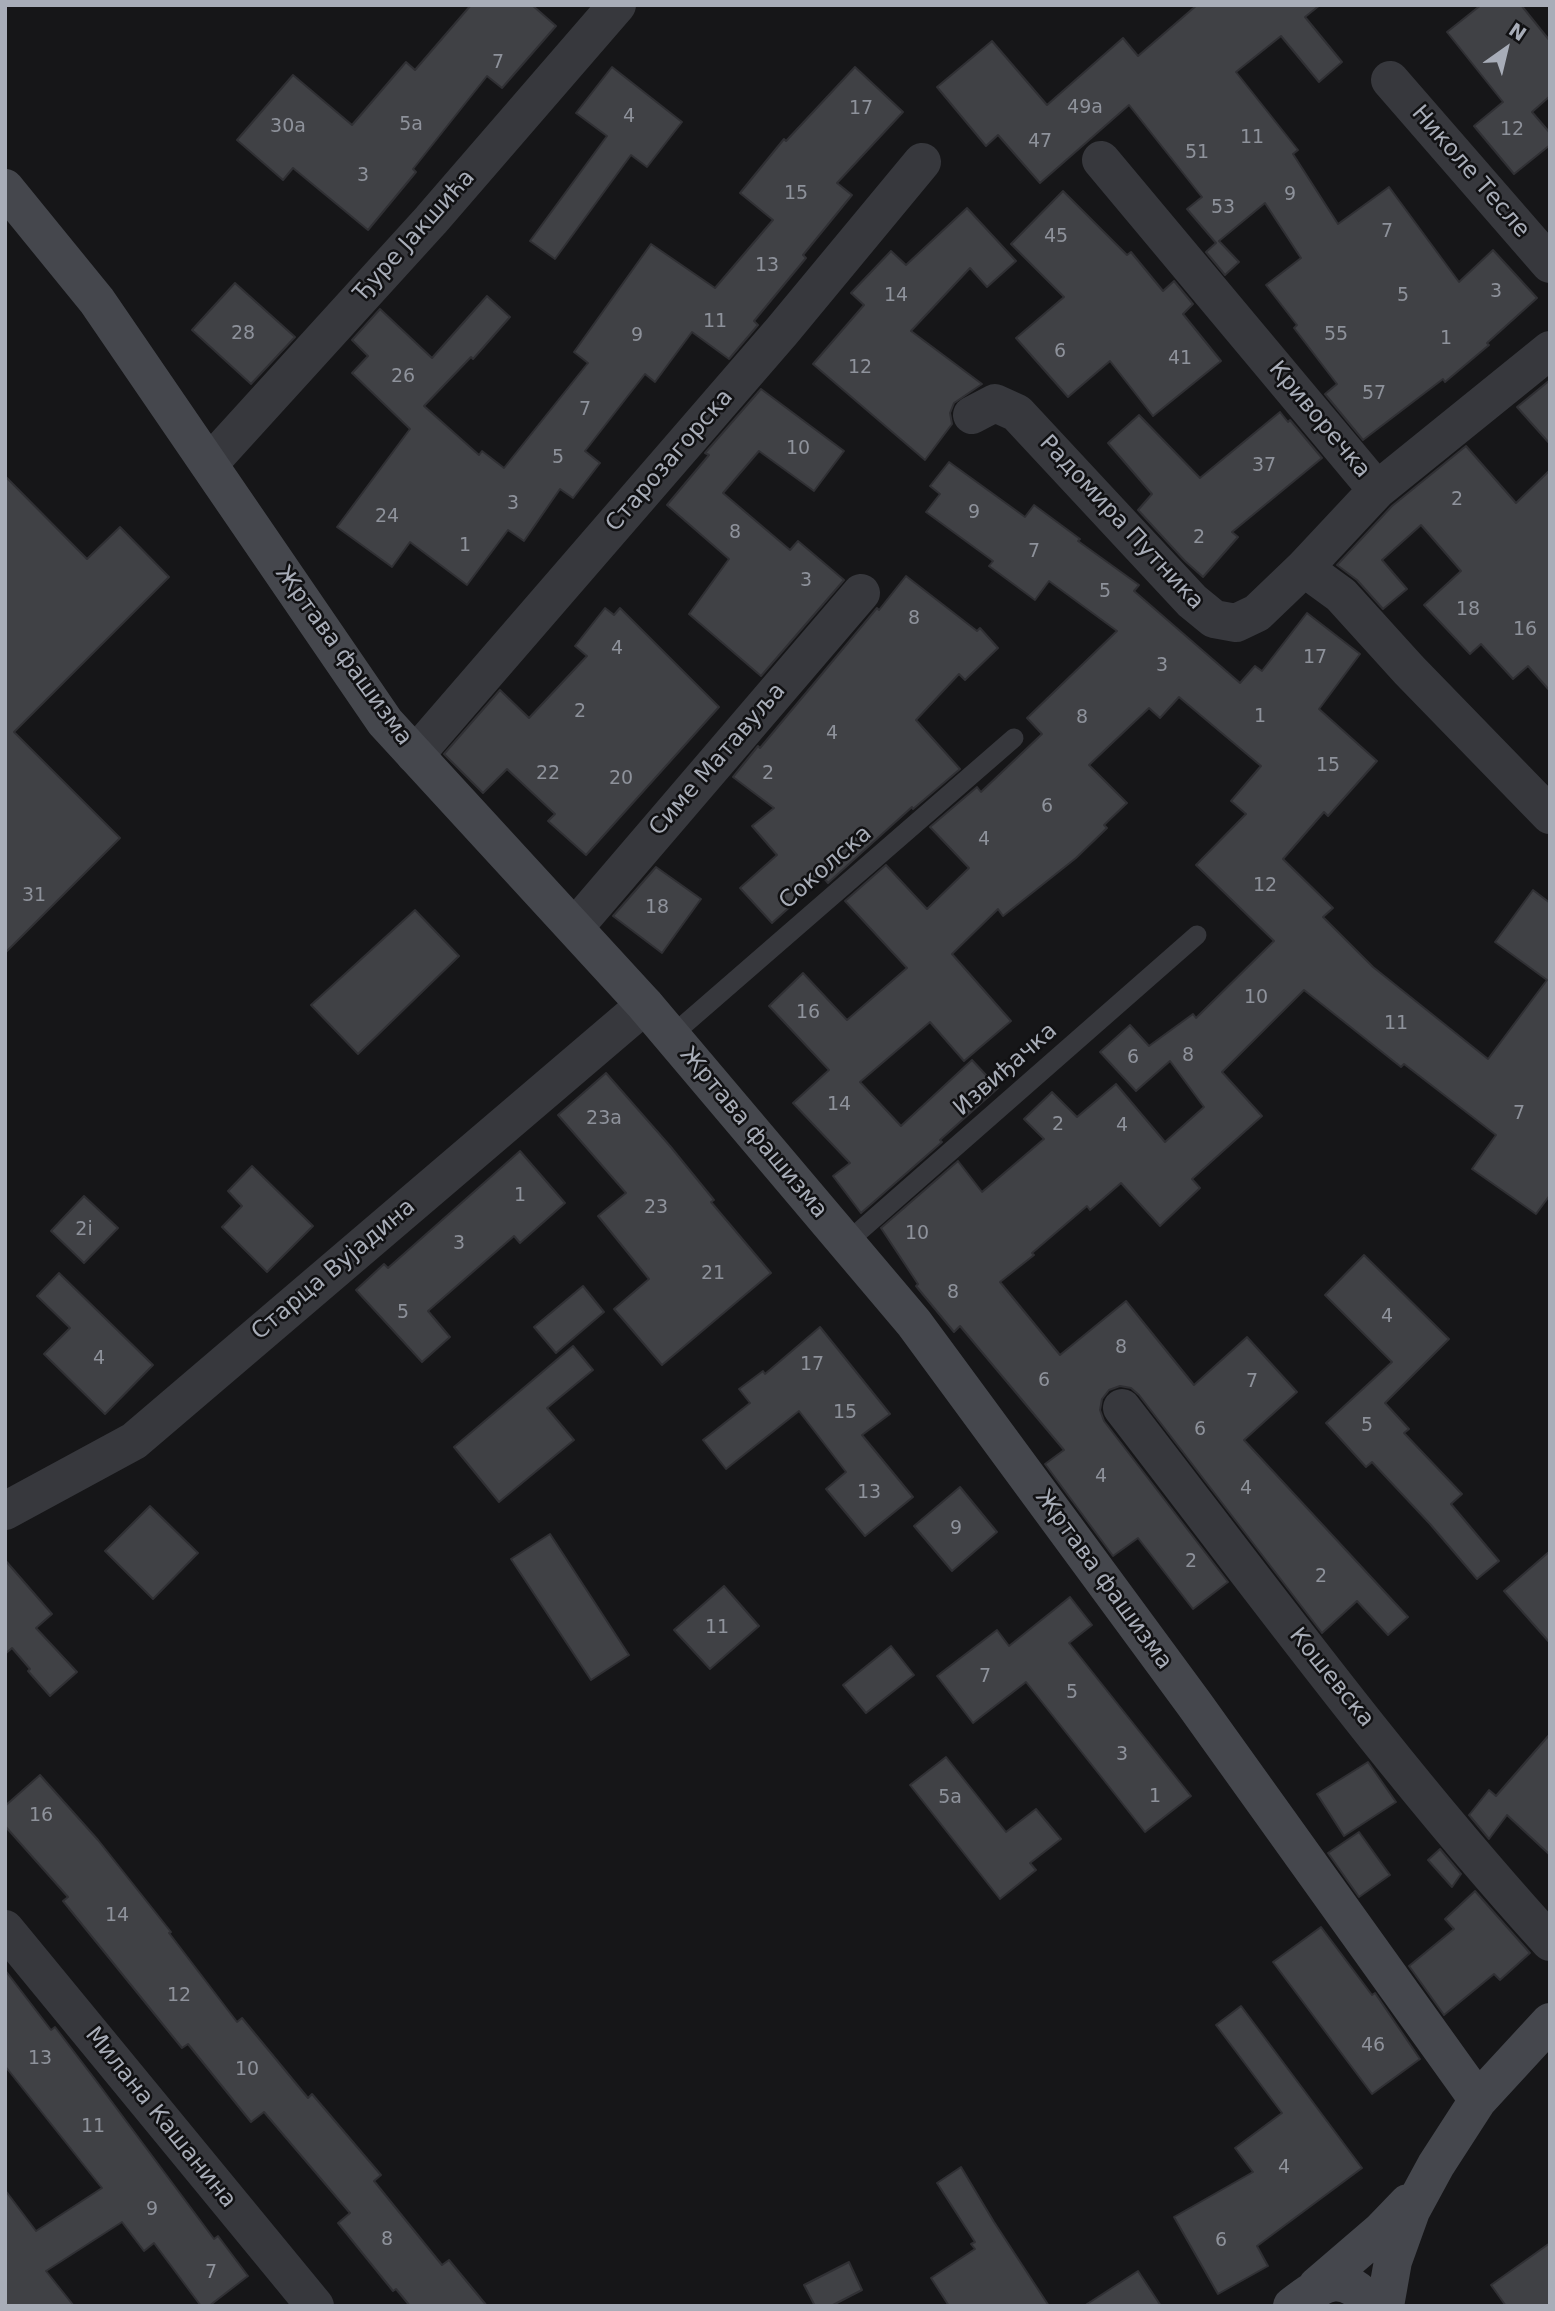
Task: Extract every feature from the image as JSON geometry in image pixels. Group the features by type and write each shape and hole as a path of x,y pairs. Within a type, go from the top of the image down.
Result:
{"street":[{"name":"Ђуре Јакшића","path":"209,464 431,220 617,5"},
{"name":"Николе Тесле","path":"1390,80 1550,264"},
{"name":"Криворечка","path":"1101,160 1377,490 1304,568"},
{"name":"Старозагорска","path":"415,755 782,331 922,162"},
{"name":"Жртава фашизма","path":"5,188 97,301 385,722 645,1005 915,1324 1195,1705 1478,2099"},
{"path":"1377,490 1550,350"},
{"name":"Радомира Путника","path":"972,415 995,403 1017,413 1192,601 1214,620 1236,623 1257,612 1304,568"},
{"path":"1304,568 1341,595 1409,670 1550,815"},
{"name":"Симе Матавуља","path":"575,927 861,593"},
{"name":"Старца Вујадина","path":"5,1511 134,1441 645,1005"},
{"name":"Кошевска","path":"1122,1408 1290,1627 1413,1781 1485,1870 1550,1942"},
{"name":"Милана Кашанина","path":"5,1929 315,2306"},
{"path":"1304,2296 1338,2282 1352,2287 1370,2303 1393,2260 1411,2211 1478,2099 1550,2022"},
{"path":"1304,2296 1401,2212 1428,2180"}],"lane":[{"name":"Соколска","path":"671,1036 1014,738"},
{"name":"Извиђачка","path":"846,1243 1197,934"}],"building":[{"path":"471,5 532,5 556,26 502,88 487,76 413,169 416,172 368,230 293,168 283,180 237,140 293,75 352,125 406,62 415,70"},
{"path":"1197,5 1320,5 1305,17 1342,62 1319,82 1281,36 1236,72 1298,150 1293,154 1338,224 1389,187 1459,282 1493,250 1537,298 1487,343 1489,345 1445,382 1443,379 1363,440 1325,394 1337,384 1294,328 1297,325 1266,285 1301,258 1265,203 1219,241 1239,262 1225,275 1206,252 1216,243 1187,209 1202,197 1129,105 1040,183 998,135 986,146 937,87 992,41 1047,105 1123,38 1138,56"},
{"path":"1481,5 1521,5 1550,41 1550,96 1532,112 1550,133 1550,145 1514,174 1474,126 1503,102 1447,32"},
{"path":"612,67 682,122 647,167 631,155 555,259 530,241 607,136 576,113"},
{"path":"855,67 903,112 837,183 852,195 803,255 806,258 754,321 758,325 729,359 692,332 655,382 645,374 585,451 600,463 573,498 560,489 524,541 508,530 467,585 410,542 392,567 337,527 410,429 352,373 368,356 352,340 380,309 432,358 487,296 510,317 473,359 471,357 424,406 479,455 482,451 504,468 588,363 574,352 651,244 715,288 773,220 740,193 784,139 786,141"},
{"path":"1063,191 1127,255 1131,252 1163,291 1174,281 1193,304 1183,314 1221,361 1153,416 1110,361 1068,397 1016,338 1064,297 1011,244"},
{"path":"967,208 1016,261 987,287 970,268 911,331 982,384 954,403 950,413 952,424 925,460 813,364 864,305 851,293 891,251 906,265"},
{"path":"235,283 295,337 251,384 192,330"},
{"path":"1550,380 1550,444 1517,407"},
{"path":"761,389 844,451 814,491 759,451 723,493 790,550 798,541 844,580 761,676 689,614 729,559 667,505 709,455 705,453"},
{"path":"1280,412 1322,458 1232,532 1238,537 1203,577 1138,510 1152,494 1108,443 1139,415 1200,478"},
{"path":"1466,446 1516,503 1550,470 1550,691 1528,666 1513,679 1481,644 1470,654 1424,605 1461,571 1421,525 1382,560 1407,589 1383,609 1357,580 1337,565 1392,506"},
{"path":"949,462 1025,517 1034,505 1080,539 1078,541 1139,585 1134,591 1240,683 1255,666 1262,671 1307,613 1360,654 1319,709 1377,761 1328,816 1324,812 1283,859 1333,908 1323,917 1373,967 1488,1059 1547,980 1495,942 1533,890 1550,903 1550,1195 1536,1214 1472,1169 1496,1135 1404,1064 1401,1067 1304,990 1222,1072 1262,1116 1192,1179 1200,1188 1160,1226 1121,1183 1090,1210 1087,1206 1000,1282 1060,1355 1126,1301 1194,1385 1247,1337 1297,1392 1244,1440 1408,1617 1388,1635 1357,1601 1322,1633 1139,1395 1131,1388 1120,1386 1109,1390 1102,1399 1100,1410 1104,1421 1228,1582 1193,1609 1138,1538 1113,1556 1045,1464 1064,1450 960,1326 954,1332 916,1286 918,1284 881,1228 958,1161 982,1192 1044,1139 1024,1119 1052,1092 1077,1117 1116,1084 1165,1142 1204,1107 1170,1061 1136,1091 1100,1052 1130,1025 1149,1046 1193,1014 1196,1018 1274,941 1196,865 1246,814 1231,801 1261,766 1179,697 1160,718 1149,708 1089,765 1127,803 1104,825 1107,828 1076,858 1003,916 998,909 952,954 1011,1021 964,1061 930,1022 860,1082 901,1126 972,1060 998,1088 940,1140 942,1142 861,1213 833,1176 850,1163 793,1103 829,1070 769,1006 803,973 847,1020 907,968 845,901 886,865 927,909 969,868 930,827 977,787 981,792 1042,734 1027,718 1117,631 1049,581 1035,600 989,566 993,561 926,512 940,494 930,486"},
{"path":"5,476 87,559 120,527 169,577 14,732 120,838 5,953"},
{"path":"906,576 977,631 980,628 998,648 965,680 959,674 916,720 960,769 913,809 912,807 828,883 823,877 772,923 740,888 777,855 752,826 774,808 733,777"},
{"path":"605,608 614,615 620,608 719,707 586,855 548,821 555,814 507,769 483,793 444,754 500,690 529,718 587,656 575,646"},
{"path":"656,867 701,899 662,953 613,916"},
{"path":"415,910 459,956 358,1054 311,1005"},
{"path":"606,1073 670,1146 714,1200 711,1202 771,1273 662,1365 614,1309 649,1279 598,1216 626,1193 558,1115"},
{"path":"520,1151 565,1203 520,1243 514,1236 428,1311 450,1337 422,1362 356,1290 384,1264 388,1268"},
{"path":"252,1166 313,1226 267,1272 222,1227 242,1206 228,1191"},
{"path":"84,1196 118,1228 84,1263 51,1231"},
{"path":"1364,1255 1449,1339 1385,1403 1409,1429 1404,1433 1462,1494 1451,1504 1499,1561 1477,1579 1372,1462 1366,1467 1326,1423 1392,1362 1325,1295"},
{"path":"59,1273 153,1365 105,1414 44,1354 70,1328 37,1296"},
{"path":"583,1286 604,1312 556,1353 534,1327"},
{"path":"820,1327 890,1414 862,1435 913,1497 865,1536 826,1489 846,1472 799,1411 726,1469 703,1440 750,1403 739,1389 763,1371 765,1374"},
{"path":"573,1346 593,1370 547,1408 574,1440 499,1502 454,1447"},
{"path":"960,1487 997,1532 952,1571 914,1526"},
{"path":"150,1506 198,1553 153,1599 105,1551"},
{"path":"550,1534 629,1655 591,1680 511,1559"},
{"path":"1550,1551 1550,1643 1504,1591"},
{"path":"5,1560 52,1614 36,1628 77,1672 50,1696 12,1648 5,1654"},
{"path":"724,1586 759,1626 710,1669 674,1630"},
{"path":"1070,1597 1092,1625 1069,1643 1191,1796 1145,1832 1026,1682 973,1723 937,1676 997,1630 1009,1646"},
{"path":"891,1646 914,1675 866,1713 843,1685"},
{"path":"1550,1734 1550,1855 1507,1815 1489,1839 1469,1815 1489,1790 1496,1796"},
{"path":"946,1757 1006,1832 1036,1809 1061,1839 1030,1863 1036,1870 1000,1899 910,1785"},
{"path":"1368,1762 1396,1802 1344,1836 1317,1794"},
{"path":"40,1775 98,1840 171,1932 169,1933 237,2022 242,2018 308,2098 312,2094 381,2175 374,2181 442,2265 449,2260 487,2306 410,2306 396,2289 393,2291 338,2223 350,2213 264,2112 251,2122 188,2044 182,2048 63,1901 68,1897 5,1826 5,1806"},
{"path":"1359,1832 1390,1875 1359,1897 1328,1853"},
{"path":"1440,1849 1461,1874 1452,1887 1428,1860"},
{"path":"1475,1891 1530,1953 1500,1980 1494,1974 1444,2015 1409,1966 1454,1929 1445,1919"},
{"path":"1321,1927 1372,1995 1375,1993 1420,2059 1372,2094 1273,1962"},
{"path":"5,1970 51,2030 55,2027 214,2239 218,2236 248,2276 209,2306 201,2306 154,2243 144,2251 122,2222 46,2271 74,2306 5,2306 5,2190 36,2231 102,2188 5,2066"},
{"path":"1241,2006 1362,2168 1257,2246 1268,2266 1218,2294 1174,2217 1253,2172 1235,2148 1282,2113 1216,2025"},
{"path":"961,2167 1049,2306 949,2306 931,2278 975,2249 971,2244 975,2242 937,2183"},
{"path":"1550,2243 1550,2306 1506,2306 1491,2285"},
{"path":"849,2262 862,2290 831,2306 815,2306 804,2285"},
{"path":"1138,2271 1161,2306 1084,2306"}]}
